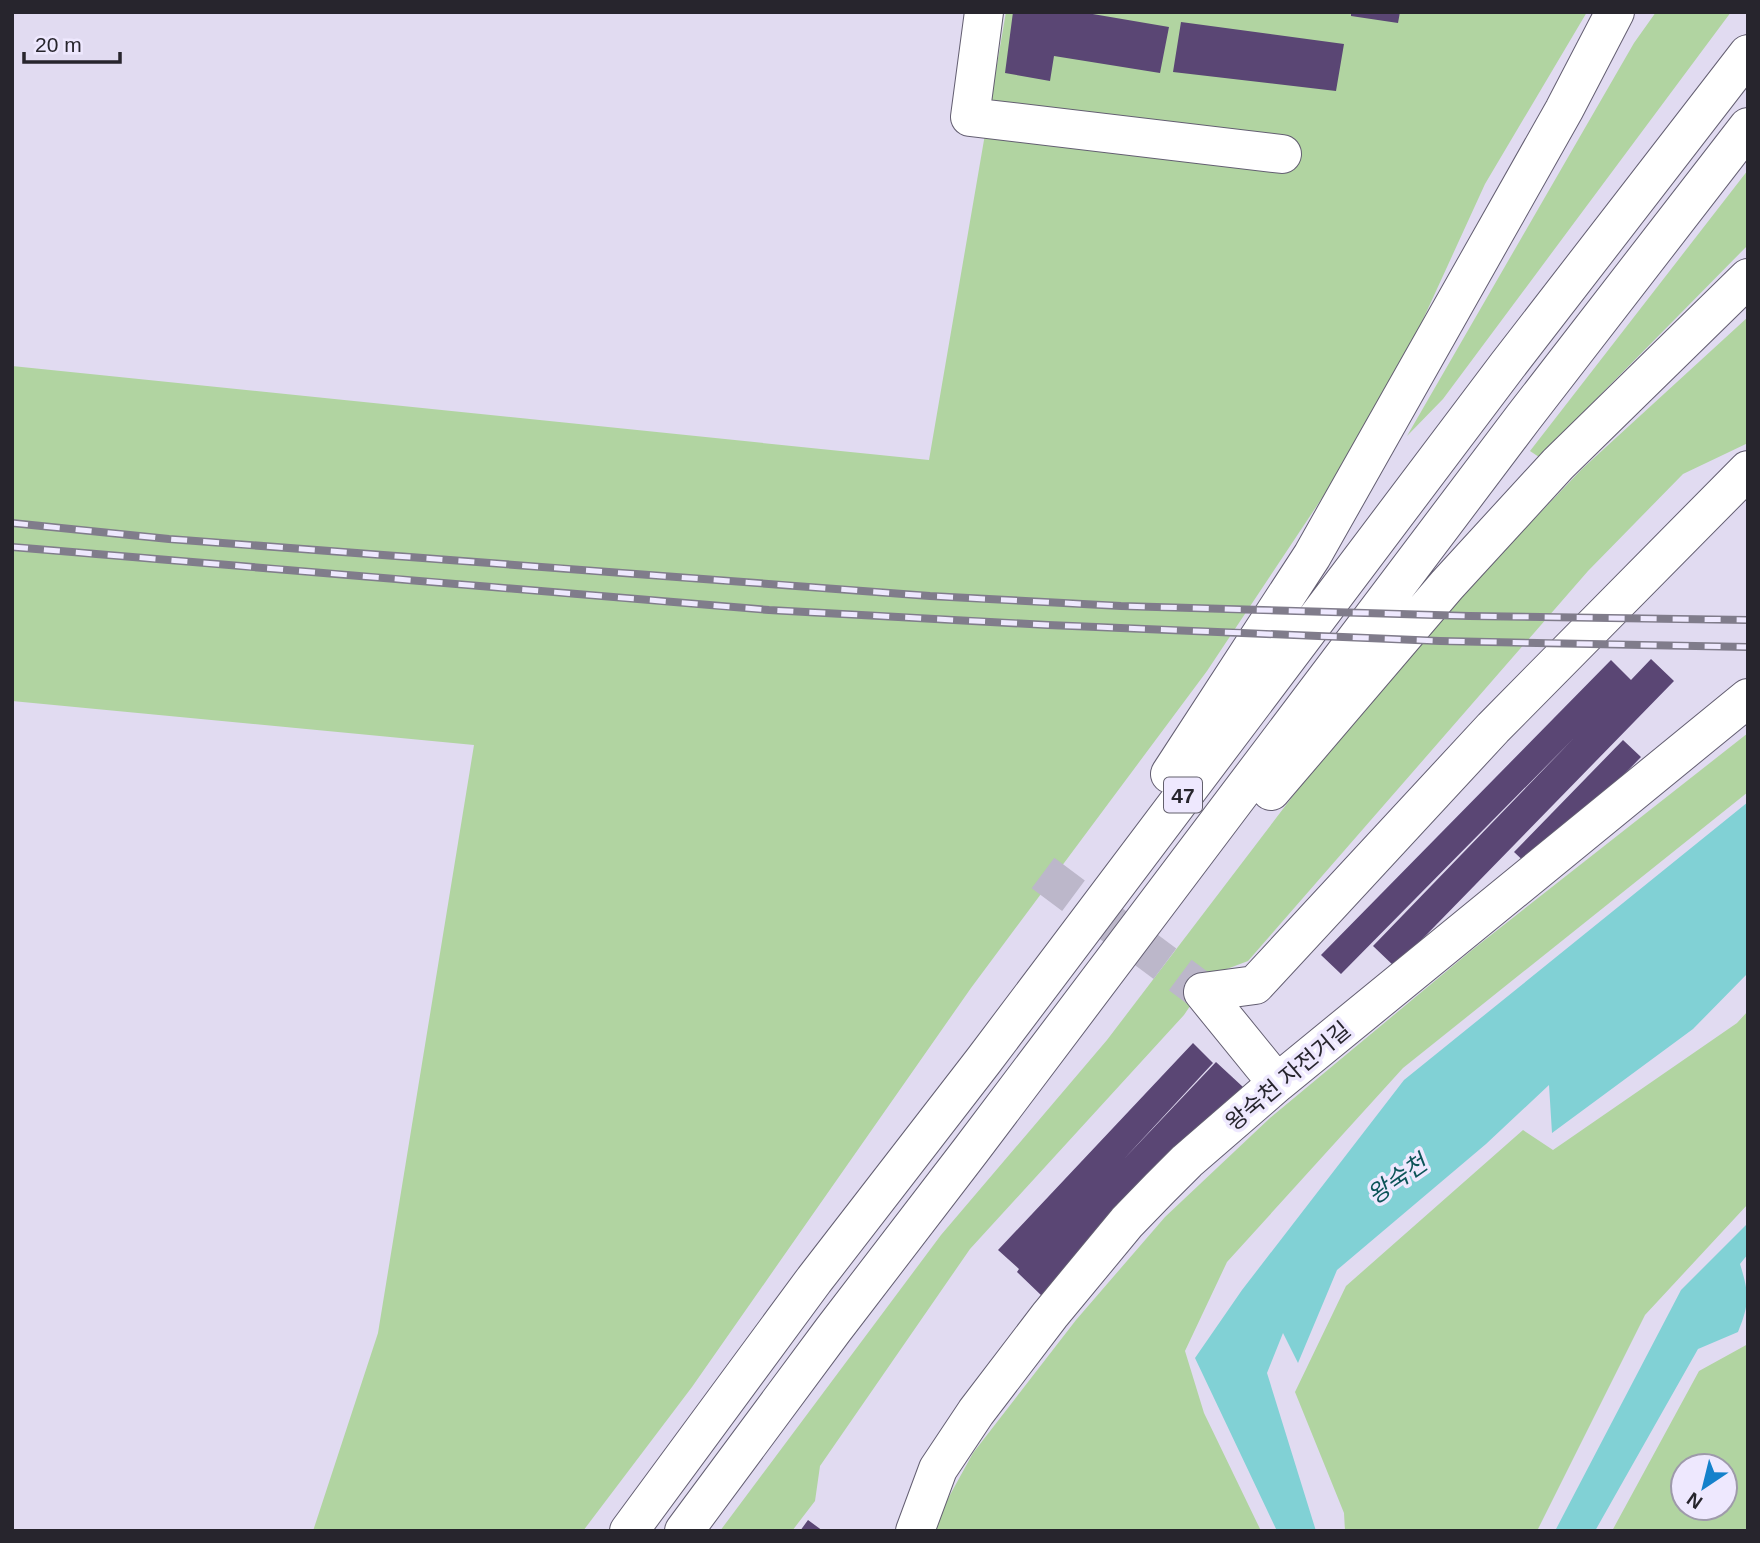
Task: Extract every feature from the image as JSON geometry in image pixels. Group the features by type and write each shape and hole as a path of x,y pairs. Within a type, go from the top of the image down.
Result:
{"main road":[{"path":"984,12 970,117 1282,155"},
{"path":"984,1060 1312,556 1564,110 1615,12"},
{"path":"1564,110 1640,12"},
{"name":"47","path":"629,1531 814,1280 984,1060 1507,366 1745,59"},
{"name":"47","path":"684,1531 1531,407 1748,127"},
{"path":"1019,1084 1447,584 1558,464 1748,278"},
{"path":"1277,1083 1203,992 1255,985 1493,728 1748,470"},
{"name":"왕숙천 자전거길","path":"915,1531 938,1469 976,1412 1050,1315 1143,1205 1187,1161 1277,1083 1748,698"}],"shaded area":[{"path":"1006,12 1587,12 1485,184 1415,337 1342,468 1207,671 971,988 692,1387 583,1531 313,1531 378,1333 474,745 12,701 12,366 929,460"},
{"path":"1656,12 1731,12 1443,399 1407,436 1634,43"},
{"path":"1748,170 1748,245 1539,457 1530,451"},
{"path":"1748,317 1748,443 1683,474 1588,571 1248,961 1211,975 1184,1015 970,1249 820,1466 815,1501 792,1531 720,1531 941,1235 1107,1040 1331,746 1492,563 1582,469"},
{"path":"1748,733 1748,792 1403,1068 1227,1262 1185,1351 1204,1413 1261,1531 935,1531 945,1504 973,1453 1076,1320 1165,1217 1270,1118 1472,950"},
{"path":"1748,1011 1748,1204 1645,1315 1537,1531 1345,1531 1344,1513 1295,1392 1346,1286 1523,1130 1553,1150 1737,1023"},
{"path":"1748,1344 1748,1531 1612,1531 1699,1371"}],"water":[{"name":"왕숙천","path":"1748,802 1748,973 1693,1029 1552,1133 1549,1085 1486,1144 1337,1270 1298,1363 1283,1333 1267,1373 1316,1531 1277,1531 1195,1358 1242,1290 1404,1080"},
{"path":"1748,1223 1748,1254 1740,1264 1745,1283 1746,1305 1738,1332 1698,1349 1595,1531 1555,1531 1681,1290"}],"building":[{"path":"1013,12 1081,12 1169,27 1160,73 1054,56 1050,81 1005,73"},
{"path":"1351,12 1400,12 1398,23 1351,16"},
{"path":"1181,22 1344,44 1336,91 1173,72"},
{"path":"1651,659 1674,681 1395,967 1373,946 1574,738 1341,974 1321,955 1611,660 1631,680"},
{"path":"1623,740 1641,757 1532,869 1514,852"},
{"path":"1193,1043 1213,1063 1123,1160 1216,1062 1243,1087 1043,1297 998,1250"},
{"path":"808,1520 823,1531 800,1531"}],"tunnel":[{"path":"1043,873 1203,992"}],"railway":[{"path":"12,523 169,539 930,596 1121,606 1469,616 1748,620"},
{"path":"12,547 769,610 1048,625 1440,641 1748,647"}]}
